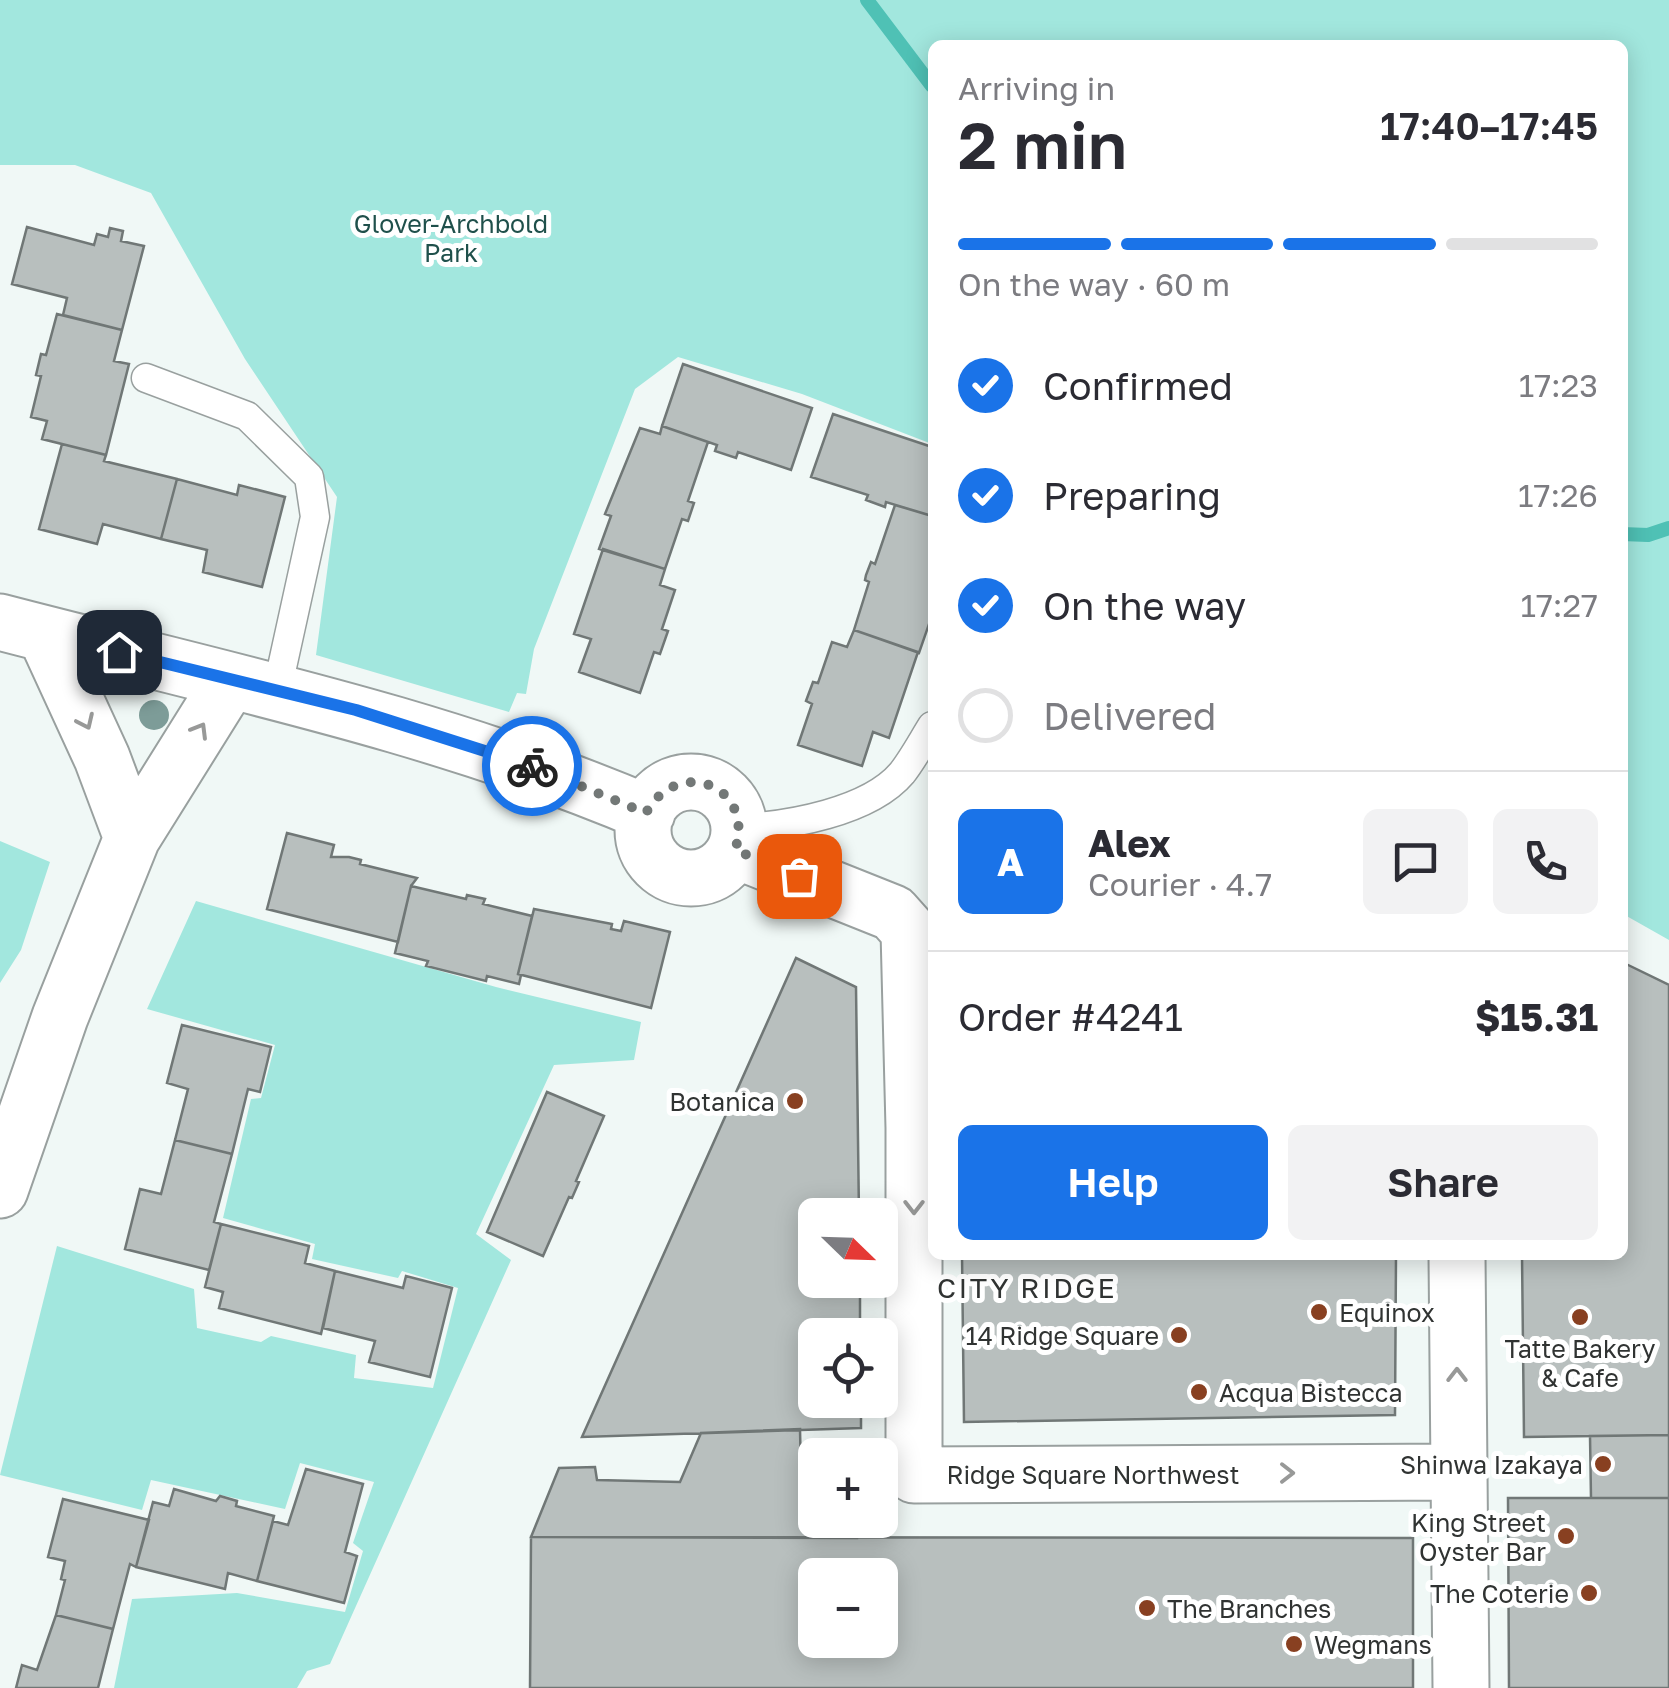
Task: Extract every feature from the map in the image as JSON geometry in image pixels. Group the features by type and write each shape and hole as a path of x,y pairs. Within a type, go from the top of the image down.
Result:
{"street":[{"path":"22,628 254,685 534,766 646,813"},
{"path":"22,628 102,758 132,838"},
{"path":"0,1190 60,1017 132,838 254,685"},
{"path":"699,782 728,797 737,839 728,861 709,875 696,878 670,873 650,855 645,841 646,813 654,798 668,788 699,782"},
{"path":"737,839 893,913 909,931 923,1128"},
{"name":"Ridge Square Northwest","path":"923,1128 914,1475 1457,1472"},
{"path":"1457,1260 1461,1688"}],"lane":[{"path":"146,378 247,416 309,477 315,517 254,685"},
{"path":"737,839 868,799 900,775 928,732"}],"green space":[{"name":"Glover-Archbold Park","path":"0,0 1669,0 1669,940 1628,917 1628,40 928,40 928,442 802,394 678,357 635,389 534,649 526,694 517,693 509,712 316,655 337,497 245,359 151,193 75,165 0,165"},
{"path":"0,841 50,862 21,950 0,983"},
{"path":"196,901 496,987 641,1022 634,1060 554,1065 476,1234 511,1260 330,1664 307,1671 297,1688 114,1688 132,1599 237,1593 345,1612 363,1551 353,1543 374,1482 300,1463 285,1509 151,1480 142,1510 0,1475 57,1246 194,1289 197,1328 261,1342 271,1336 356,1355 354,1378 433,1388 458,1288 402,1271 398,1278 312,1259 315,1244 223,1218 251,1099 261,1098 275,1045 147,1009"}],"building":[{"path":"27,227 94,245 97,234 108,237 110,228 123,231 121,241 144,246 122,330 63,315 67,298 12,284"},
{"path":"57,314 122,330 114,361 129,364 106,455 42,439 47,421 31,417 41,376 36,375 41,354 46,355"},
{"path":"683,364 812,408 791,470 738,452 736,458 715,451 717,445 662,426"},
{"path":"833,414 928,446 928,515 886,502 885,507 866,500 868,495 811,477"},
{"path":"662,426 708,442 688,501 694,503 688,521 682,519 665,569 599,549 611,516 605,514 640,428 660,434"},
{"path":"62,444 106,455 104,461 177,479 161,539 103,524 97,544 39,529"},
{"path":"177,479 237,495 239,485 285,497 262,587 203,572 207,550 161,539"},
{"path":"895,505 928,515 928,627 919,653 854,630 869,582 866,575 871,562 875,564"},
{"path":"603,549 665,569 660,585 675,590 662,629 668,631 660,654 654,652 640,693 579,672 591,639 574,634"},
{"path":"854,630 918,652 889,738 873,732 862,766 798,745 812,704 806,701 813,682 818,683 832,642 847,647"},
{"path":"287,833 334,845 331,857 349,857 361,860 360,864 417,878 411,886 398,942 267,909"},
{"path":"411,886 466,899 467,895 485,899 483,904 532,916 519,984 487,976 486,981 426,966 428,961 395,953"},
{"path":"534,909 612,924 611,929 621,931 624,921 670,932 651,1008 518,974"},
{"name":"Botanica","path":"796,958 856,987 859,1198 798,1198 798,1298 860,1298 860,1318 798,1318 798,1418 861,1418 861,1428 582,1437"},
{"path":"1628,965 1669,985 1669,1435 1524,1437 1522,1260 1628,1260"},
{"path":"182,1025 271,1047 260,1092 248,1089 232,1154 175,1140 188,1089 167,1083"},
{"path":"547,1092 604,1116 576,1181 579,1182 543,1256 487,1232"},
{"path":"175,1140 232,1154 214,1222 221,1224 209,1270 125,1249 140,1189 161,1194"},
{"path":"221,1224 309,1246 305,1263 335,1271 321,1334 219,1308 223,1292 205,1287"},
{"name":"14 Ridge Square","path":"962,1260 1396,1260 1395,1415 964,1422"},
{"path":"335,1271 403,1288 406,1276 452,1288 430,1377 369,1362 375,1341 323,1328"},
{"path":"800,1429 798,1538 531,1537 559,1468 595,1467 597,1480 680,1482 701,1433"},
{"path":"1669,1435 1669,1498 1591,1498 1590,1436"},
{"path":"306,1469 363,1484 345,1552 357,1556 344,1603 257,1581 273,1521 288,1525"},
{"path":"174,1489 216,1501 220,1496 237,1501 236,1506 274,1516 257,1581 228,1573 225,1589 136,1567 153,1502 169,1506"},
{"name":"The Coterie","path":"1508,1498 1669,1498 1669,1688 1509,1688"},
{"path":"63,1499 149,1520 136,1567 130,1564 113,1629 56,1615 65,1580 61,1579 65,1561 48,1557"},
{"name":"The Branches","path":"531,1537 1413,1538 1413,1688 530,1688"},
{"path":"56,1615 113,1629 98,1688 16,1688 22,1665 37,1670"}],"waterway":[{"path":"867,0 928,81"},
{"path":"1628,534 1648,535 1669,528"}],"way so far":[{"path":"532,766 646,813 654,798 682,782 714,787 728,797 736,811 740,828 735,850 799,876"}],"place":[{"name":"Botanica","path":"795,1101"},
{"name":"Equinox","path":"1319,1312"},
{"name":"Tatte Bakery & Cafe","path":"1580,1317"},
{"name":"14 Ridge Square","path":"1179,1335"},
{"name":"Acqua Bistecca","path":"1199,1392"},
{"name":"Shinwa Izakaya","path":"1603,1464"},
{"name":"King Street Oyster Bar","path":"1566,1536"},
{"name":"The Coterie","path":"1589,1593"},
{"name":"The Branches","path":"1147,1608"},
{"name":"Wegmans","path":"1294,1644"}],"district":[{"name":"CITY RIDGE","path":"1027,1287"}],"route":[{"path":"119,652 356,710 532,766"}]}
